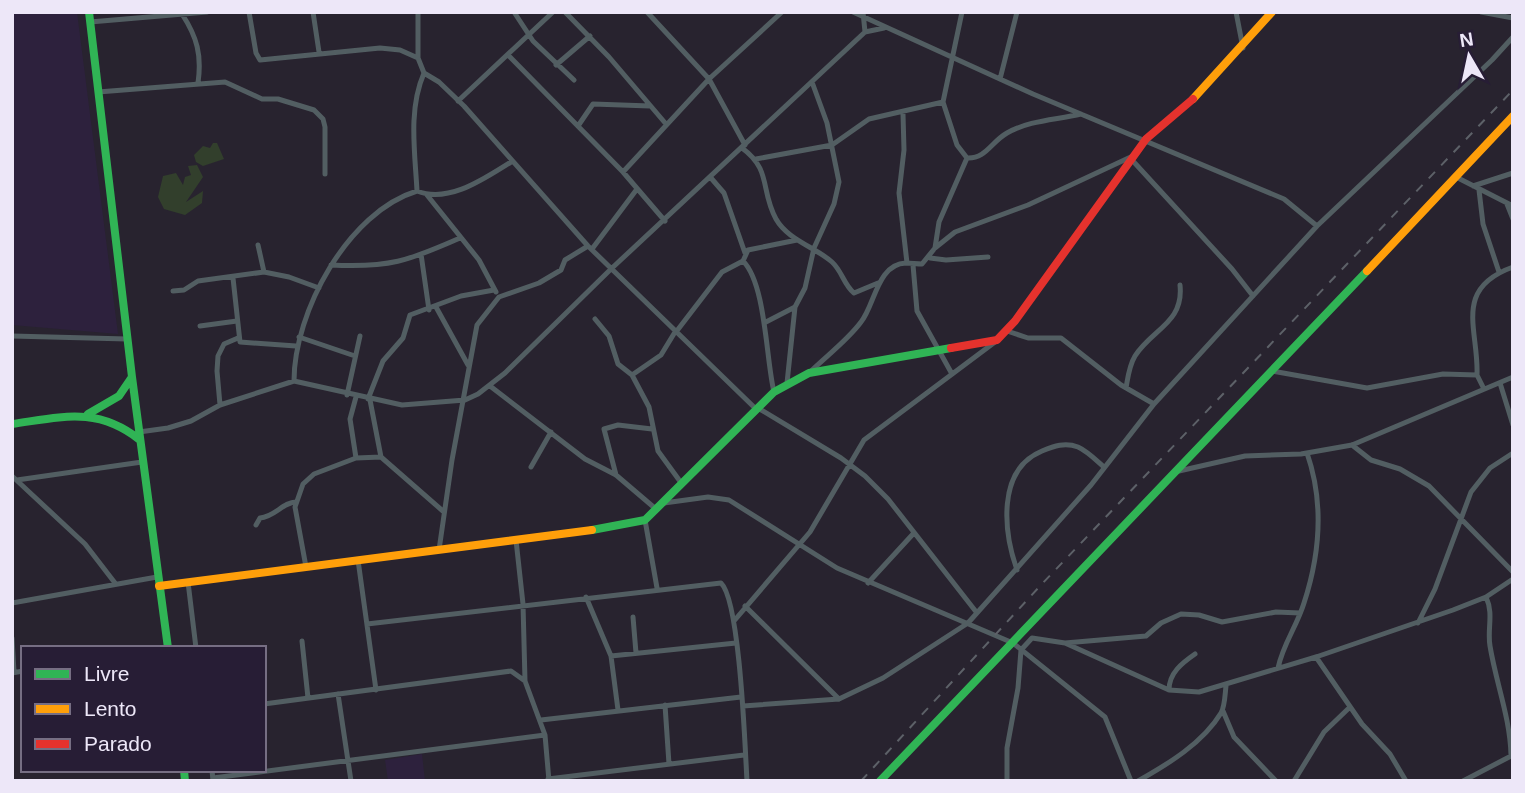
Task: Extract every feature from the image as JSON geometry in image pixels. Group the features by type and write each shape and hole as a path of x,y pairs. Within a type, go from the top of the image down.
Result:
{"street":[{"path":"168,646 142,462 90,17 207,12"},
{"path":"249,12 256,53 260,60 318,52 391,48 418,58"},
{"path":"313,12 318,52"},
{"path":"428,12 418,13 418,58 424,73 439,82 458,101 590,248 757,409 848,463 888,499 977,613"},
{"path":"514,12 528,34 573,80"},
{"path":"458,101 553,12"},
{"path":"565,12 590,36 666,124"},
{"path":"647,12 709,79 743,147 756,159 777,221 797,240 814,248 837,267 853,293 878,283 893,269 922,264 935,248 955,232 1028,205 1134,157"},
{"path":"624,172 709,79 782,12"},
{"path":"853,12 863,15 884,29 1284,199 1317,226"},
{"path":"962,12 943,102 957,145 967,158"},
{"path":"1000,79 1017,12"},
{"path":"1236,12 1243,48"},
{"path":"734,621 818,520 863,440 1007,331 1134,157 1144,138 1187,104 1243,48 1272,12"},
{"path":"1481,12 1512,18"},
{"path":"1509,12 1512,18"},
{"path":"182,14 197,37 200,58 198,83"},
{"path":"863,15 865,32"},
{"path":"12,424 88,414 115,421 139,436 179,425 220,405 294,381 369,400 402,405 465,400 490,386 865,32 884,29"},
{"path":"556,65 590,36"},
{"path":"743,706 839,699 883,678 968,623 1017,570 1154,404 1317,226 1492,61 1513,37"},
{"path":"509,56 624,172 665,221"},
{"path":"418,191 414,143 416,91 424,73"},
{"path":"98,92 225,82 262,99 278,99 314,110 323,118 325,127 325,174"},
{"path":"787,383 795,307 805,288 814,248 838,194 838,171 832,145 812,82"},
{"path":"756,159 832,145 860,123 878,116 903,114 911,107 943,102"},
{"path":"578,126 593,104 650,106"},
{"path":"903,114 904,150 899,193 917,311 952,374"},
{"path":"967,158 984,155 999,138 1026,125 1082,114"},
{"path":"880,781 1179,471 1513,116"},
{"path":"1134,157 1253,296"},
{"path":"935,248 939,222 967,158"},
{"path":"427,195 455,192 512,162"},
{"path":"1472,186 1513,173"},
{"path":"1457,177 1510,205 1513,219"},
{"path":"710,178 723,193 745,253 743,261 754,284 764,323 774,392"},
{"path":"439,550 465,400 468,365 477,325 499,297 539,283 561,270 565,260 590,248 637,189"},
{"path":"1479,190 1481,213 1499,272"},
{"path":"418,191 427,195 479,260 499,297"},
{"path":"294,381 296,346 331,265 344,247 379,214 418,191"},
{"path":"331,265 376,266 413,259 460,238"},
{"path":"745,253 758,246 797,240"},
{"path":"258,245 264,272"},
{"path":"421,254 429,310"},
{"path":"929,258 946,260 988,257"},
{"path":"632,375 661,355 722,272 743,261"},
{"path":"1484,389 1477,375 1471,309 1482,289 1499,272 1513,267"},
{"path":"173,291 184,290 198,281 264,272 289,277 319,288"},
{"path":"233,278 238,338 243,343 296,346"},
{"path":"809,373 860,324 869,310 878,283"},
{"path":"1126,388 1136,355 1174,319 1181,299 1180,285"},
{"path":"444,512 381,457 369,400 383,361 403,338 410,315 461,296 494,290"},
{"path":"436,307 455,337 468,365"},
{"path":"764,323 795,307"},
{"path":"596,319 609,336 620,368 632,375 649,407 652,429 665,464 682,484"},
{"path":"200,326 237,321"},
{"path":"1007,331 1028,338 1061,338 1126,388 1154,404"},
{"path":"12,336 127,339"},
{"path":"347,395 360,336"},
{"path":"299,337 355,356"},
{"path":"220,405 218,356 224,344 238,338"},
{"path":"12,603 115,583 188,582 598,530 645,520 774,392 787,383 809,373 998,340"},
{"path":"1272,371 1367,388 1443,374 1477,375"},
{"path":"88,414 119,396 132,377"},
{"path":"1179,471 1245,456 1307,453 1352,445 1513,377"},
{"path":"1500,383 1513,425"},
{"path":"490,386 584,459 616,475 657,510"},
{"path":"356,397 350,419 356,458"},
{"path":"616,475 604,429 618,425 652,429"},
{"path":"531,467 551,432"},
{"path":"1017,570 1006,528 1011,490 1025,461 1049,448 1069,445 1079,448 1104,467"},
{"path":"1352,445 1371,460 1417,477 1513,572"},
{"path":"1278,668 1281,649 1300,613 1320,525 1307,453"},
{"path":"1418,623 1439,580 1460,520 1479,480 1513,453"},
{"path":"306,567 296,502 308,477 356,458 381,457"},
{"path":"14,478 142,462"},
{"path":"14,478 85,544 115,583"},
{"path":"664,503 708,497 729,500 797,546 868,583 1013,643 1105,717 1131,781"},
{"path":"256,525 260,518 271,517 287,503 296,502"},
{"path":"645,520 657,588"},
{"path":"868,583 913,534"},
{"path":"516,540 523,604 525,681 545,734 549,780 744,755"},
{"path":"358,560 376,690"},
{"path":"1065,643 1169,690 1199,692 1227,686 1418,623 1486,597 1513,579"},
{"path":"188,582 196,646"},
{"path":"367,624 657,588 721,583 726,589 734,621 747,781"},
{"path":"586,597 611,656 618,710"},
{"path":"1463,781 1512,755 1508,715 1490,647 1491,614 1486,597"},
{"path":"745,606 839,699"},
{"path":"1007,781 1007,748 1018,688 1021,650 1032,638 1065,643 1146,636 1161,623 1181,614 1199,615 1222,622 1276,612 1300,613"},
{"path":"633,617 636,653"},
{"path":"12,638 13,673"},
{"path":"302,641 308,698"},
{"path":"611,656 736,643"},
{"path":"1169,690 1169,681 1175,671 1195,654"},
{"path":"1316,657 1350,707 1390,754 1406,781"},
{"path":"266,704 510,671 525,681"},
{"path":"1227,686 1223,711 1234,737 1276,781"},
{"path":"338,694 351,781"},
{"path":"541,720 741,697"},
{"path":"665,705 669,764"},
{"path":"1294,781 1324,732 1350,707"},
{"path":"1139,781 1192,744 1223,711"},
{"path":"266,772 545,734"},
{"path":"213,779 263,772"}],"shaded area":[{"path":"12,12 77,12 118,334 12,325"},
{"path":"422,754 425,781 388,781 385,760"}],"green space":[{"path":"213,143 217,143 224,159 203,166 196,162 194,155 203,146 210,148"},
{"path":"197,165 203,177 186,202 203,191 202,203 185,215 164,209 158,197 163,176 176,173 183,185 185,177 191,175 188,166"}],"railway":[{"path":"861,781 1040,586 1513,90"}],"traffic: fast":[{"path":"88,414 119,396 132,377 89,12"},
{"path":"880,781 1367,271"},
{"path":"592,530 645,520 774,392 809,373 951,348"},
{"path":"132,377 168,646"},
{"path":"12,424 63,417 94,418 124,429 140,440"},
{"path":"184,772 185,781"}],"traffic: slow":[{"path":"1193,99 1272,12"},
{"path":"1367,271 1513,116"},
{"path":"159,586 592,530"}],"traffic: jam":[{"path":"951,348 997,340 1015,321 1146,139 1193,99"}]}
